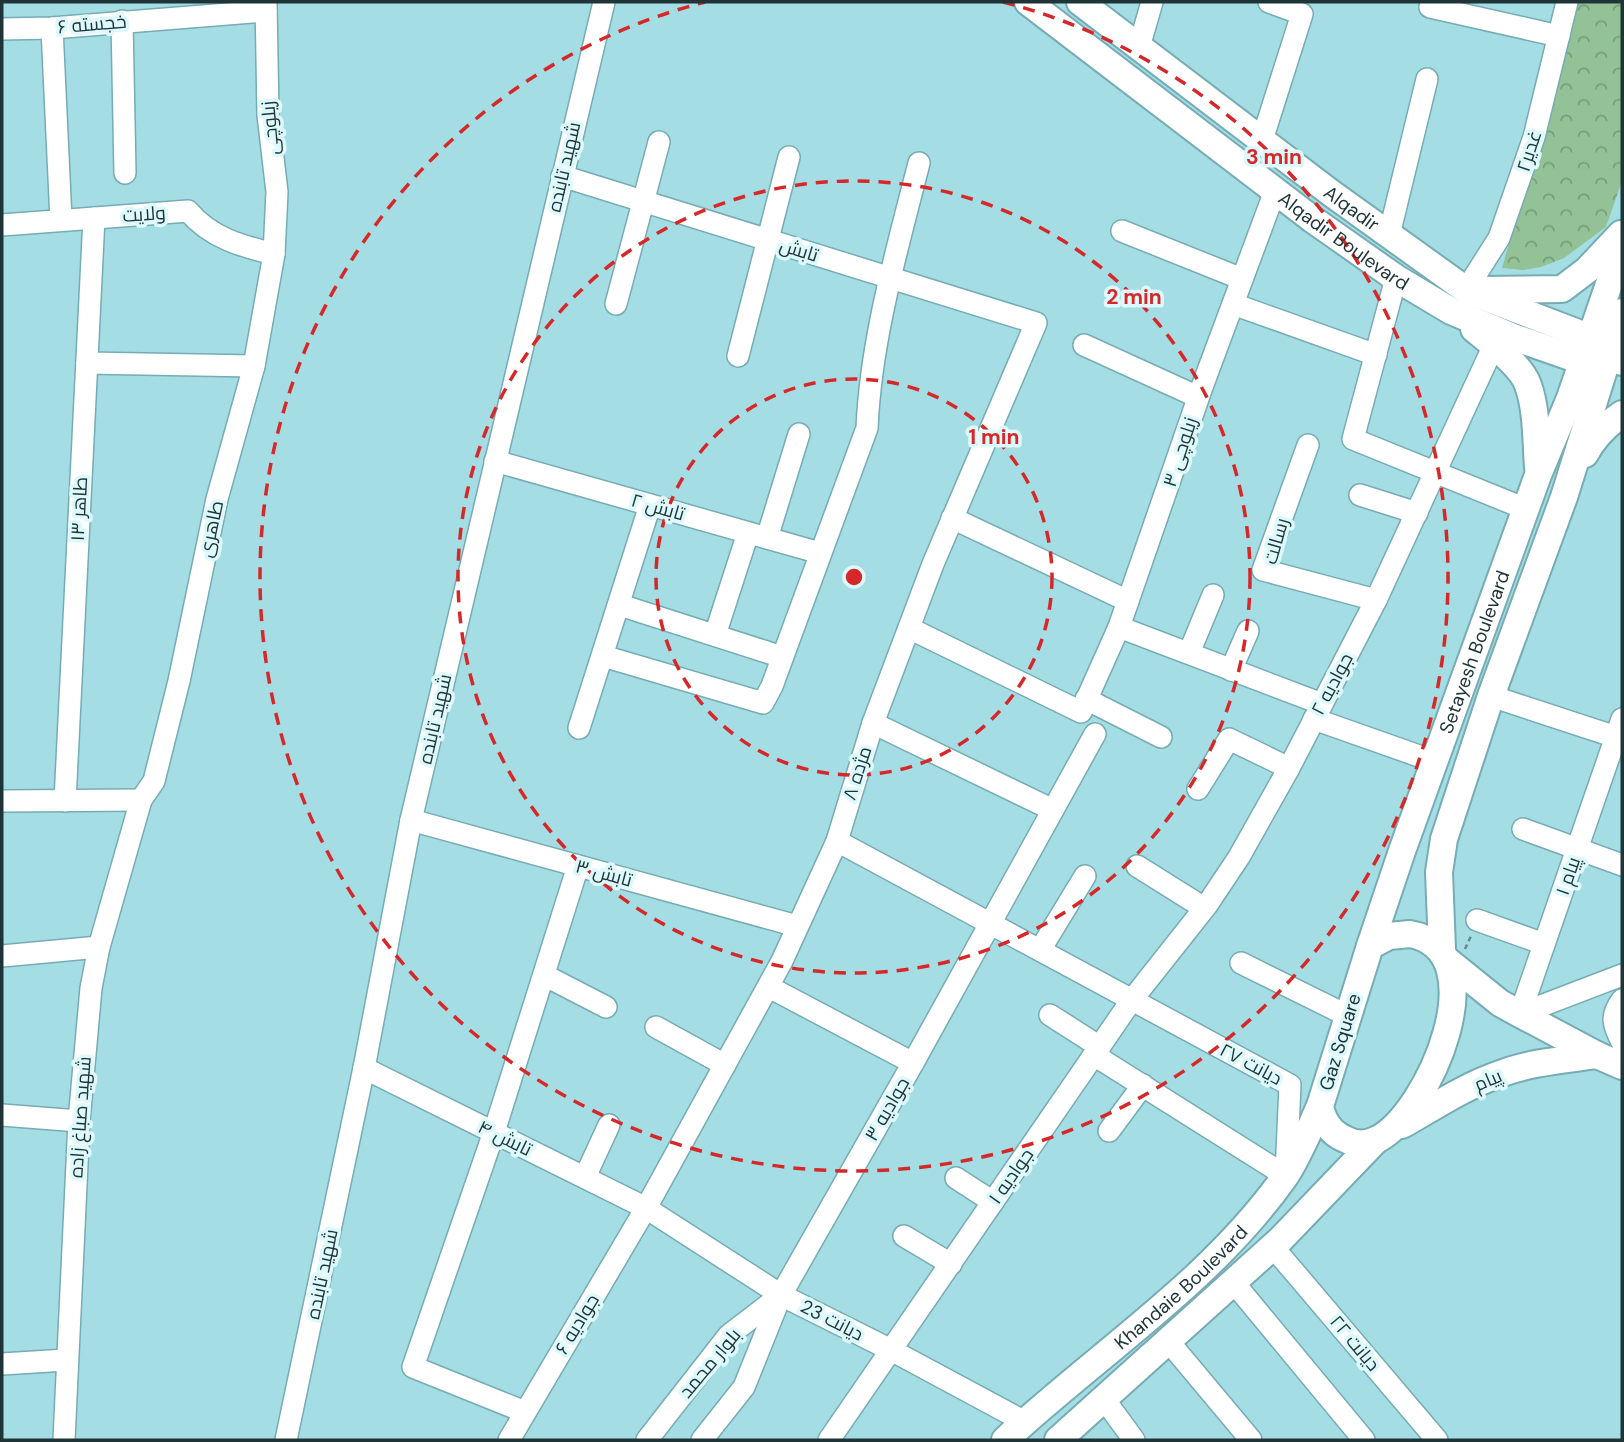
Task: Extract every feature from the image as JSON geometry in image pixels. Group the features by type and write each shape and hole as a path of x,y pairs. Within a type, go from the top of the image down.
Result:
{"main road":[{"name":"Alqadir Boulevard","path":"1028,2 1312,219 1396,278 1459,300"},
{"name":"Alqadir","path":"1080,2 1389,235 1459,300 1601,354"},
{"path":"1312,219 1331,193"},
{"path":"1459,300 1562,289 1587,270 1622,233"},
{"path":"1601,354 1622,246"},
{"path":"1459,300 1528,383 1538,475"},
{"path":"1601,354 1622,312"},
{"name":"Setayesh Boulevard","path":"1370,946 1538,475 1570,398 1601,354"},
{"name":"Setayesh Boulevard","path":"1449,959 1439,872 1444,839 1491,695 1564,496 1601,354"},
{"path":"1564,496 1591,443 1606,425 1622,414"},
{"path":"1489,614 1518,623"},
{"path":"1370,946 1389,936 1422,936 1500,1003 1622,1066"},
{"name":"Gaz Square","path":"1370,946 1320,1107 1326,1125 1340,1138 1359,1143 1382,1136"},
{"path":"1382,1136 1417,1097 1444,1043 1452,1004 1449,959"},
{"name":"پیام","path":"1382,1136 1501,1073 1529,1065 1597,1055"},
{"name":"Khandaie Boulevard","path":"1005,1440 1183,1288 1242,1232 1286,1176 1320,1107"},
{"name":"Khandaie Boulevard","path":"1058,1440 1273,1247 1382,1136"}],"street":[{"name":"شهید تابنده","path":"286,1440 364,1068 411,820 604,2"},
{"path":"1139,47 1152,2"},
{"path":"1262,140 1302,14 1269,2"},
{"name":"غدیر۲","path":"1459,300 1499,238 1535,137 1567,2"},
{"name":"خجسته ۶","path":"2,29 121,21 266,6"},
{"name":"زیلوچی","path":"266,6 268,115 277,192 274,254"},
{"path":"1430,11 1559,36"},
{"path":"121,21 125,173"},
{"path":"52,27 61,220"},
{"path":"1389,235 1427,79"},
{"path":"617,304 659,142"},
{"path":"738,356 789,157"},
{"path":"603,656 763,703 867,428 869,387 890,278 919,163"},
{"name":"تابش","path":"562,176 1036,323"},
{"name":"زیلوچی ۳","path":"1083,706 1119,627 1198,397 1275,191"},
{"name":"ولایت","path":"2,225 188,211 199,224 216,236 274,254"},
{"name":"طاهر ۱۳","path":"65,800 94,218"},
{"path":"1122,231 1242,279"},
{"name":"طاهری","path":"141,800 154,781 179,681 217,499 254,366 274,254"},
{"path":"1396,278 1353,439 1526,509"},
{"path":"1233,304 1376,355"},
{"name":"مژده ۸","path":"646,1208 769,987 837,841 873,723 909,628 952,518 1036,323"},
{"path":"1084,345 1198,397"},
{"name":"جوادیه ۲","path":"1132,1002 1204,908 1239,857 1289,768 1376,600 1494,345"},
{"path":"87,363 254,366"},
{"path":"715,635 799,434"},
{"name":"رسالت","path":"1308,445 1263,570 1376,600"},
{"name":"تابش ۲","path":"495,461 820,553"},
{"path":"1360,495 1417,513"},
{"path":"579,728 650,505"},
{"path":"952,518 1128,601"},
{"path":"1189,653 1213,595"},
{"path":"620,605 782,657"},
{"path":"1119,627 1231,670 1318,712 1436,762"},
{"path":"909,628 1083,706 1161,737"},
{"path":"1231,670 1248,631"},
{"path":"1491,695 1620,732"},
{"path":"873,723 1053,810"},
{"name":"پیام ۱","path":"1520,1014 1620,732"},
{"name":"جوادیه ۳","path":"781,1295 1096,734"},
{"path":"1198,789 1228,738 1289,768"},
{"path":"2,801 141,800"},
{"name":"شهید صباغ زاده","path":"64,1440 79,1121 91,988 99,947 141,800"},
{"name":"تابش ۳","path":"411,820 797,926"},
{"path":"1523,829 1622,865"},
{"path":"837,841 1132,1002"},
{"path":"526,1412 413,1367 494,1132 578,866"},
{"path":"1137,866 1204,908"},
{"path":"1040,950 1085,876"},
{"path":"1477,920 1544,944"},
{"path":"2,956 99,947"},
{"path":"1241,963 1348,1016"},
{"path":"544,975 606,1007"},
{"path":"1520,1014 1622,975"},
{"path":"769,987 913,1063"},
{"path":"1622,1000 1613,1018 1622,1042"},
{"name":"جوادیه ۱","path":"829,1440 1132,1002"},
{"name":"دیانت ۲۷","path":"1132,1002 1290,1085 1286,1176"},
{"path":"1050,1014 1143,1085 1286,1176"},
{"path":"656,1027 725,1065"},
{"name":"تابش ۴","path":"364,1068 646,1208"},
{"path":"1109,1131 1143,1085"},
{"path":"2,1115 79,1121"},
{"path":"585,1177 608,1125"},
{"path":"956,1178 993,1202"},
{"name":"دیانت 23","path":"646,1208 781,1295 1025,1422"},
{"name":"جوادیه ۶","path":"509,1440 646,1208"},
{"path":"904,1236 951,1264"},
{"name":"دیانت ۲۲","path":"1273,1247 1437,1440"},
{"path":"1234,1283 1364,1440"},
{"name":"بلوار محمد","path":"647,1440 729,1335 781,1295"},
{"name":"بلوار محمد","path":"702,1440 744,1387 781,1295"},
{"path":"1169,1342 1251,1440"},
{"path":"2,1364 66,1360"},
{"path":"1104,1398 1133,1440"}],"path":[{"path":"1449,959 1477,920"}],"green space":[{"path":"1577,2 1622,2 1622,181 1606,227 1564,258 1541,267 1523,270 1502,268"}]}
